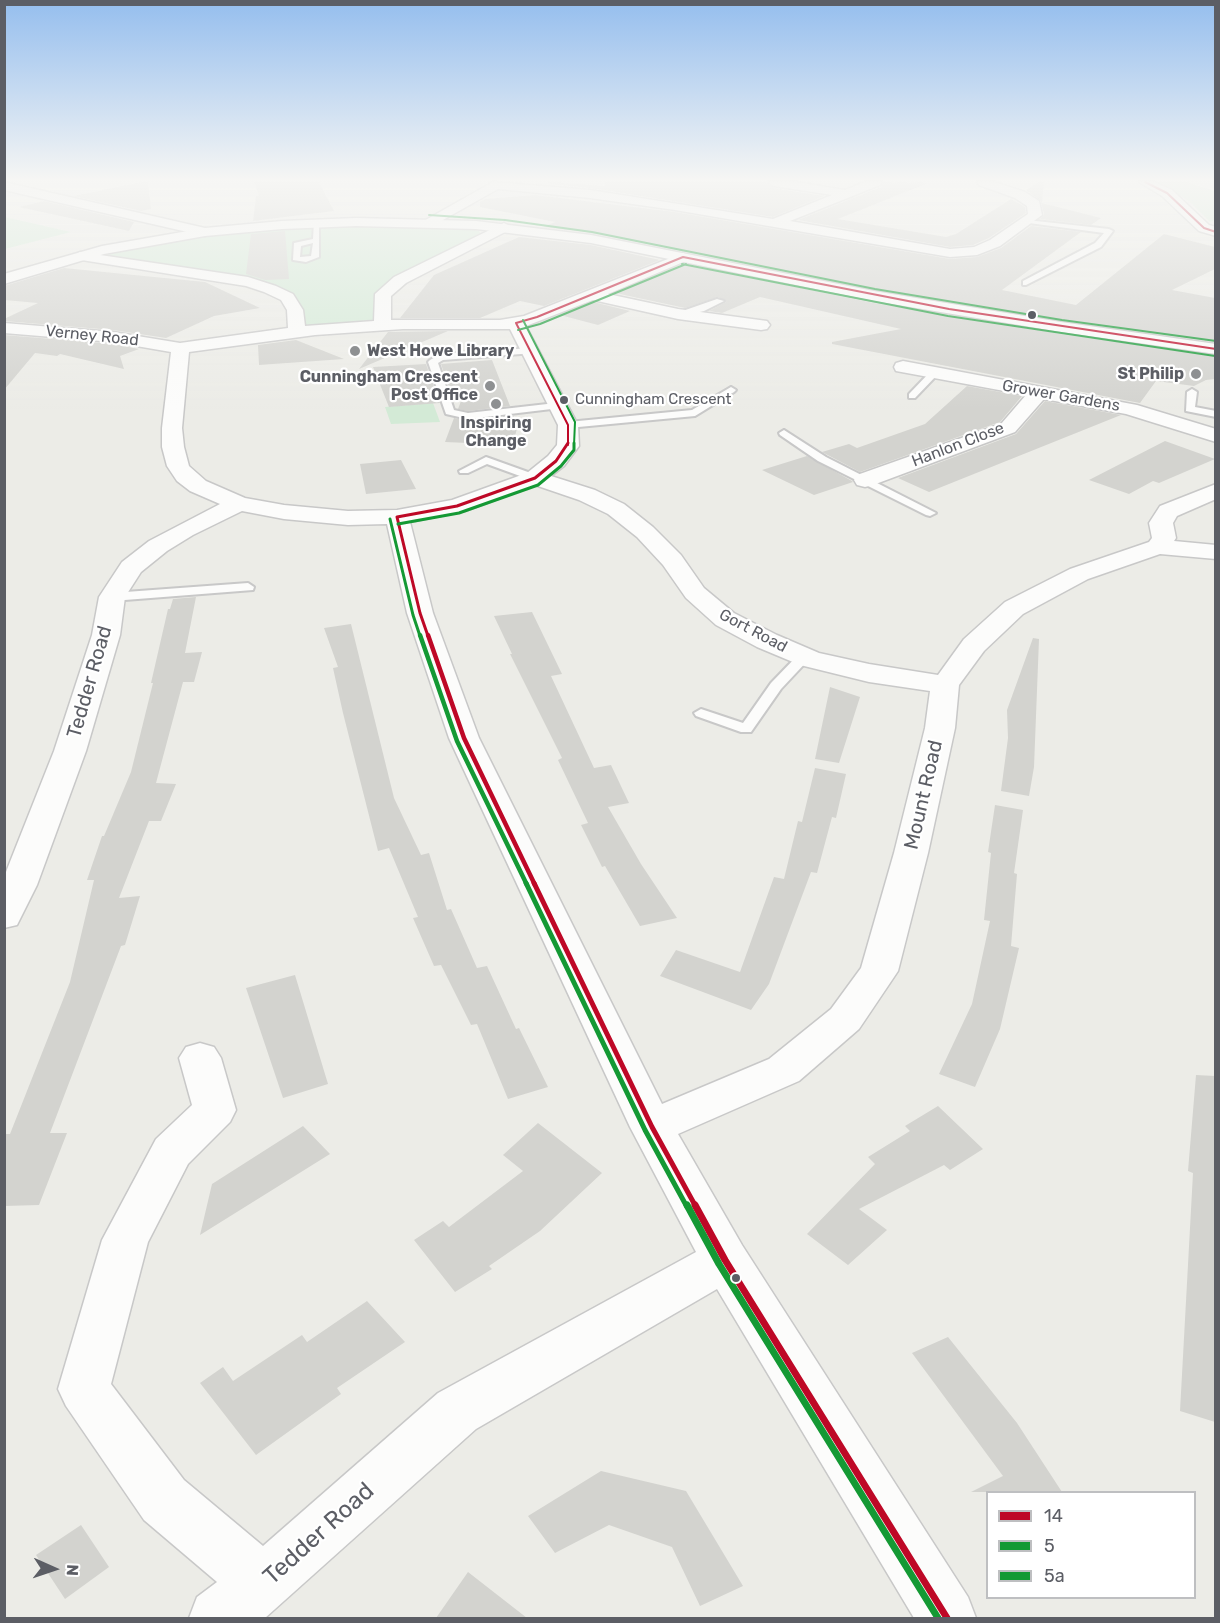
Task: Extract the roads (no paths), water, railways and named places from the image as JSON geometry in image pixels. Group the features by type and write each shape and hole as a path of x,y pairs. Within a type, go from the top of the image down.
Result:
{"street":[{"path":"4,279 74,258"},
{"path":"89,258 248,282 270,289 287,297 291,303 295,310 297,332"},
{"path":"382,325 381,311 384,294 400,280 444,258"},
{"path":"516,323 556,406 568,425 568,446 556,461 535,478 457,506 397,517 338,517 284,512 238,504 198,486 185,476 178,466 173,447 172,429 180,348 297,332 382,325 528,321 681,258"},
{"path":"687,258 939,307 1215,349"},
{"path":"593,295 678,314 761,325"},
{"name":"Verney Road","path":"4,328 113,338 180,348"},
{"name":"Grower Gardens","path":"903,366 1130,409 1215,436"},
{"name":"Hanlon Close","path":"865,480 1008,428 1039,393"},
{"name":"Gort Road","path":"535,478 616,508 659,546 672,560 695,593 724,619 767,641 804,657 869,674 945,685"},
{"path":"1215,491 1168,511 1161,523 1164,538 1158,547 1215,552"},
{"name":"Tedder Road","path":"4,916 70,751 106,635 112,597 131,567 158,546 238,504"},
{"path":"397,517 420,613 464,738 652,1127 725,1260 947,1618"},
{"name":"Mount Road","path":"652,1127 784,1070 845,1019 879,971 940,728 945,685 974,645 1014,608 1078,574 1158,547"},
{"path":"200,1058 215,1110 172,1152 125,1240 84,1389 164,1500 263,1584"},
{"name":"Tedder Road","path":"218,1618 263,1584 457,1411 725,1260"}],"lane":[{"path":"1026,283 1074,258"},
{"path":"678,314 701,309 720,301"},
{"path":"531,351 441,357 433,362 450,412 468,416 556,406"},
{"path":"912,396 934,373"},
{"path":"568,425 695,413 731,390"},
{"path":"1191,392 1190,409 1215,414"},
{"path":"784,433 822,459 930,513"},
{"path":"464,471 486,460 535,478"},
{"path":"112,597 248,587"},
{"path":"701,713 747,729 776,686 804,657"}],"place":[{"name":"West Howe Library","path":"355,351"},
{"name":"St Philip","path":"1196,374"},
{"name":"Cunningham Crescent Post Office","path":"490,386"},
{"name":"Cunningham Crescent","path":"564,400"},
{"name":"Inspiring Change","path":"496,404"}]}
